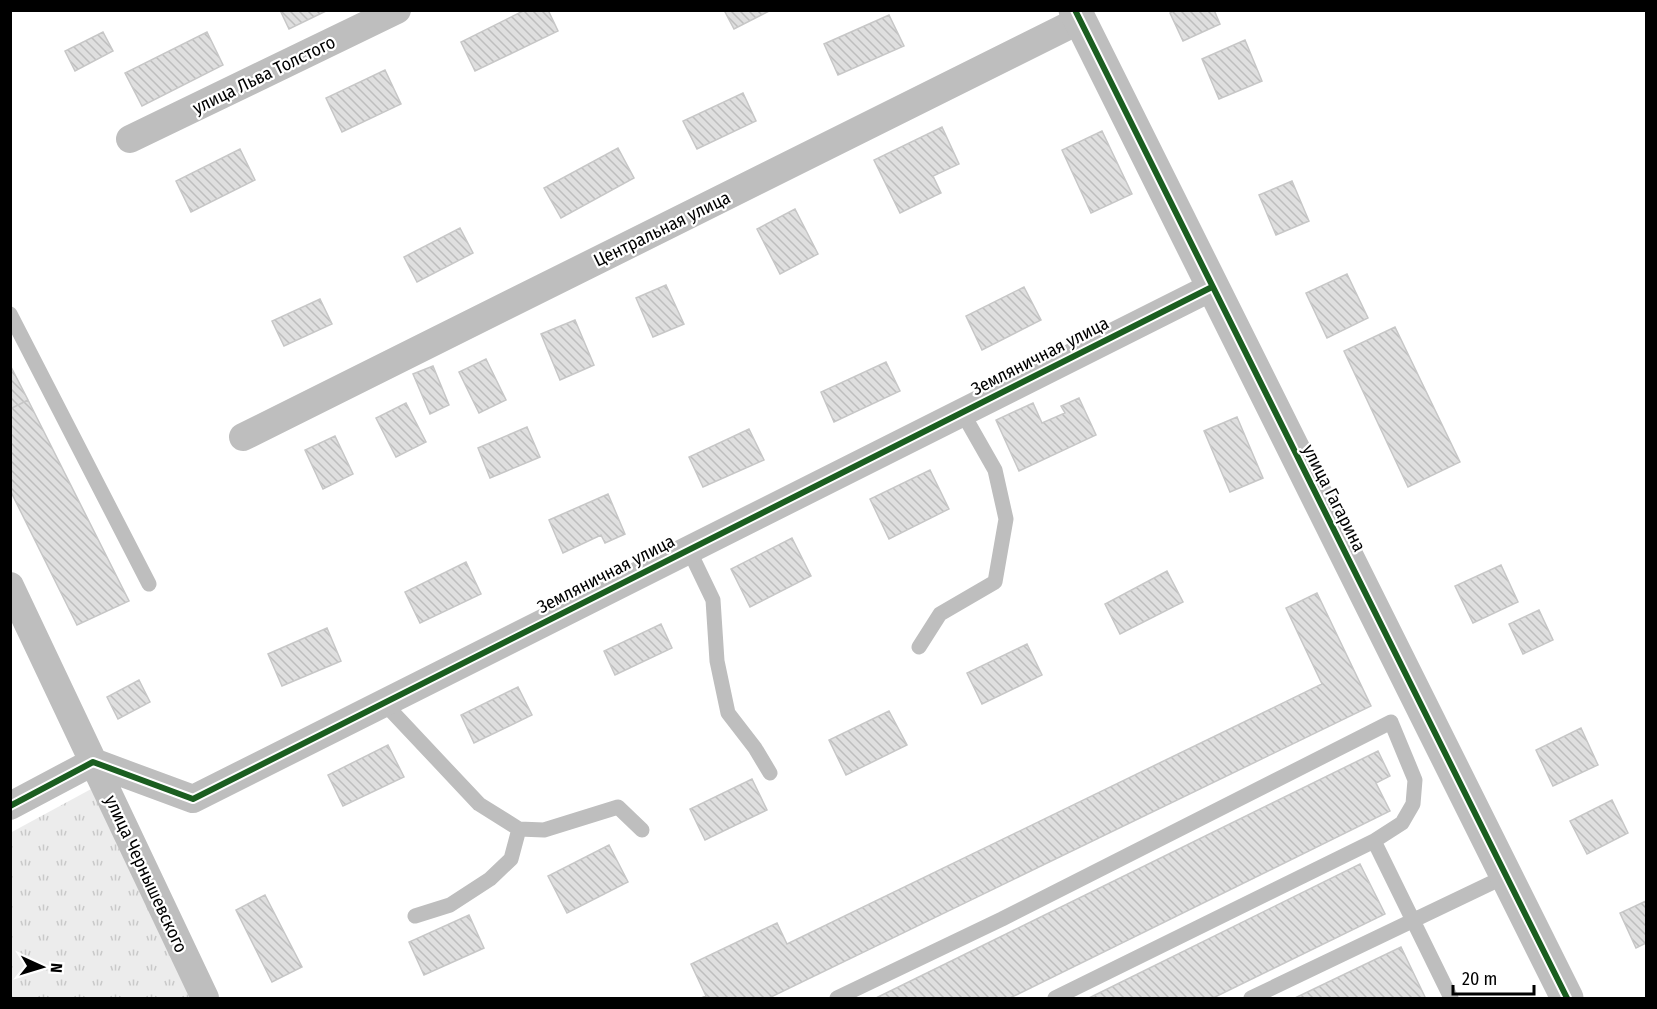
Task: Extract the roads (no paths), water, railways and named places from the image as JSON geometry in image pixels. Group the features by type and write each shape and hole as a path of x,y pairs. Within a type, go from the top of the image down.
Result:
{"street":[{"name":"улица Льва Толстого","path":"130,139 397,10"},
{"name":"улица Гагарина","path":"1078,15 1567,999"},
{"name":"Центральная улица","path":"243,437 1078,15"},
{"name":"Земляничная улица","path":"93,762 193,799 1212,287"},
{"name":"улица Чернышевского","path":"10,585 205,999"},
{"path":"10,806 93,762"}],"lane":[{"path":"10,314 149,584"},
{"path":"919,647 940,614 995,582 1006,519 995,470 962,412"},
{"path":"688,550 712,600 717,661 728,713 755,748 770,773"},
{"path":"384,703 479,804 519,829 544,830 618,807 642,830"},
{"path":"837,999 1002,919 1391,722 1415,780 1413,804 1402,823 1374,841 1055,999"},
{"path":"415,916 450,905 490,879 511,859 519,829"},
{"path":"1374,841 1451,999"},
{"path":"1251,999 1506,876"}]}
